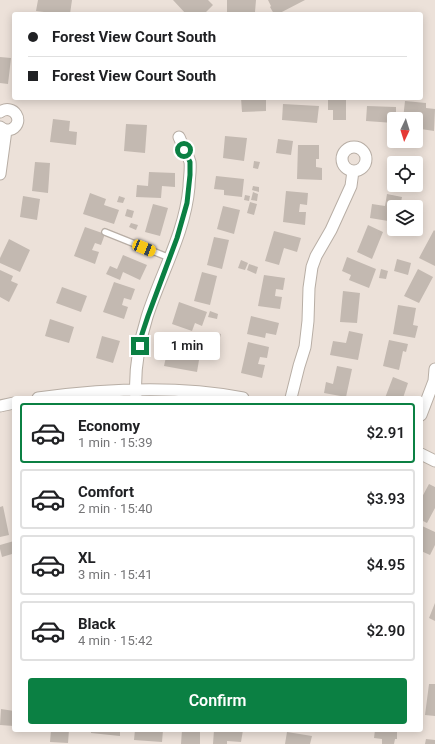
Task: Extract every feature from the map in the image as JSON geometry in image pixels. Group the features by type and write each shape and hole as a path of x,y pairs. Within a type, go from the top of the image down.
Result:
{"street":[{"path":"0,112 4,110 12,111 17,117 18,121 14,128 10,130 3,129 0,174"},
{"path":"136,394 136,371 142,334 177,238 187,203 190,162 179,137"},
{"path":"292,396 305,347 312,267 351,186 353,171"},
{"path":"423,410 434,381 435,369"},
{"path":"52,396 74,393 136,394 174,390 228,396"},
{"path":"0,406 12,403"},
{"path":"423,455 435,461"}],"lane":[{"path":"105,232 170,258"}],"building":[{"path":"38,0 72,0 70,12 36,11"},
{"path":"173,0 208,0 213,5 206,12 184,12"},
{"path":"227,0 256,0 255,12 227,12"},
{"path":"268,0 305,0 282,12 273,12 270,7 271,6"},
{"path":"0,57 11,58 8,84 0,83"},
{"path":"241,100 266,100 266,111 242,112"},
{"path":"328,100 346,100 346,120 333,120 333,110 328,110"},
{"path":"405,101 426,103 426,108 435,109 434,131 423,129 423,112 404,112"},
{"path":"283,104 319,106 317,123 282,120"},
{"path":"367,106 396,107 396,112 387,112 387,122 366,121"},
{"path":"53,119 70,121 69,131 77,132 76,145 50,142"},
{"path":"126,124 147,125 145,153 124,151"},
{"path":"225,136 247,138 244,161 223,158"},
{"path":"278,139 293,141 291,155 276,153"},
{"path":"298,145 319,145 319,159 316,159 316,167 322,168 322,180 297,179"},
{"path":"254,161 260,162 258,169 253,168"},
{"path":"35,162 50,163 48,193 32,191"},
{"path":"149,172 175,173 175,187 162,186 161,198 136,197 137,185 148,186"},
{"path":"216,176 244,179 242,197 224,195 224,190 214,189"},
{"path":"253,186 259,187 259,192 252,190"},
{"path":"286,191 308,193 307,205 300,204 299,212 306,212 305,225 283,222"},
{"path":"253,192 258,194 257,201 251,200"},
{"path":"90,193 106,199 104,205 119,210 114,224 83,214"},
{"path":"387,194 402,197 401,200 387,200 387,221 370,218 372,204 385,206"},
{"path":"245,195 250,196 249,201 244,200"},
{"path":"23,196 40,199 37,220 20,217"},
{"path":"119,196 125,198 123,203 117,202"},
{"path":"250,202 257,204 254,215 247,213"},
{"path":"153,204 168,208 160,236 145,232"},
{"path":"223,206 240,210 234,234 217,229"},
{"path":"127,209 134,211 132,218 125,216"},
{"path":"131,223 138,225 136,230 129,227"},
{"path":"368,225 383,232 372,259 357,252"},
{"path":"85,227 105,234 101,245 95,243 92,250 99,252 95,264 74,256"},
{"path":"434,230 435,231 435,266 419,258"},
{"path":"274,231 301,238 297,252 284,248 279,265 265,261"},
{"path":"214,237 229,240 222,269 207,265"},
{"path":"9,239 30,250 20,272 0,263 0,258"},
{"path":"123,255 147,265 140,280 123,272 120,280 106,274 110,266 117,269"},
{"path":"347,257 376,269 369,288 349,280 351,275 342,271"},
{"path":"397,259 411,263 408,275 394,271"},
{"path":"241,260 248,263 245,270 238,268"},
{"path":"249,264 258,267 256,274 247,270"},
{"path":"381,269 388,271 386,279 379,278"},
{"path":"418,269 433,277 419,303 404,296"},
{"path":"0,270 13,276 11,281 18,284 9,302 0,297"},
{"path":"202,272 217,276 210,305 194,301"},
{"path":"264,275 285,278 283,290 276,289 275,296 282,297 280,309 258,306"},
{"path":"114,282 135,289 131,300 124,298 122,305 128,307 124,319 103,312"},
{"path":"62,287 87,296 81,312 56,303"},
{"path":"343,291 360,293 357,323 340,322"},
{"path":"179,302 207,312 202,326 195,323 192,331 172,324"},
{"path":"398,305 416,308 413,325 418,326 415,338 393,334"},
{"path":"210,311 218,314 217,319 208,317"},
{"path":"251,316 279,323 276,335 266,333 265,338 247,334"},
{"path":"50,319 74,327 69,343 45,336"},
{"path":"349,331 363,334 358,360 330,355 333,341 346,343"},
{"path":"213,332 221,334 219,341 212,339"},
{"path":"102,336 120,341 113,363 96,358"},
{"path":"179,339 192,342 189,358 199,360 197,372 164,366 168,348 177,349"},
{"path":"389,340 408,344 406,352 403,351 399,370 383,366"},
{"path":"248,342 269,347 267,358 260,357 258,364 265,365 262,378 241,373"},
{"path":"337,366 352,369 346,396 324,393 326,382 333,384"},
{"path":"393,377 408,383 404,396 386,396"},
{"path":"429,484 435,487 435,508 427,523 423,521 423,495"},
{"path":"3,506 9,535 0,537 0,507"},
{"path":"423,526 435,532 435,545 430,555 423,552"},
{"path":"12,542 12,554 2,557 0,545"},
{"path":"435,603 435,621 429,618"},
{"path":"429,684 435,684 435,716 425,715"},
{"path":"1,709 12,711 12,726 0,725"},
{"path":"51,732 69,732 68,743 50,742"},
{"path":"120,732 120,736 91,733"},
{"path":"135,732 163,732 162,742 134,740"},
{"path":"182,732 200,732 200,744 181,744"},
{"path":"214,732 243,732 241,742 227,741 227,744 213,744"},
{"path":"287,732 312,736 310,744 285,744"},
{"path":"375,732 397,732 397,739 395,739 394,744 382,744 382,739 374,738"},
{"path":"426,739 435,740 435,744 425,744"}],"route":[{"path":"140,346 142,334 177,238 187,203 190,162 184,150"}]}
